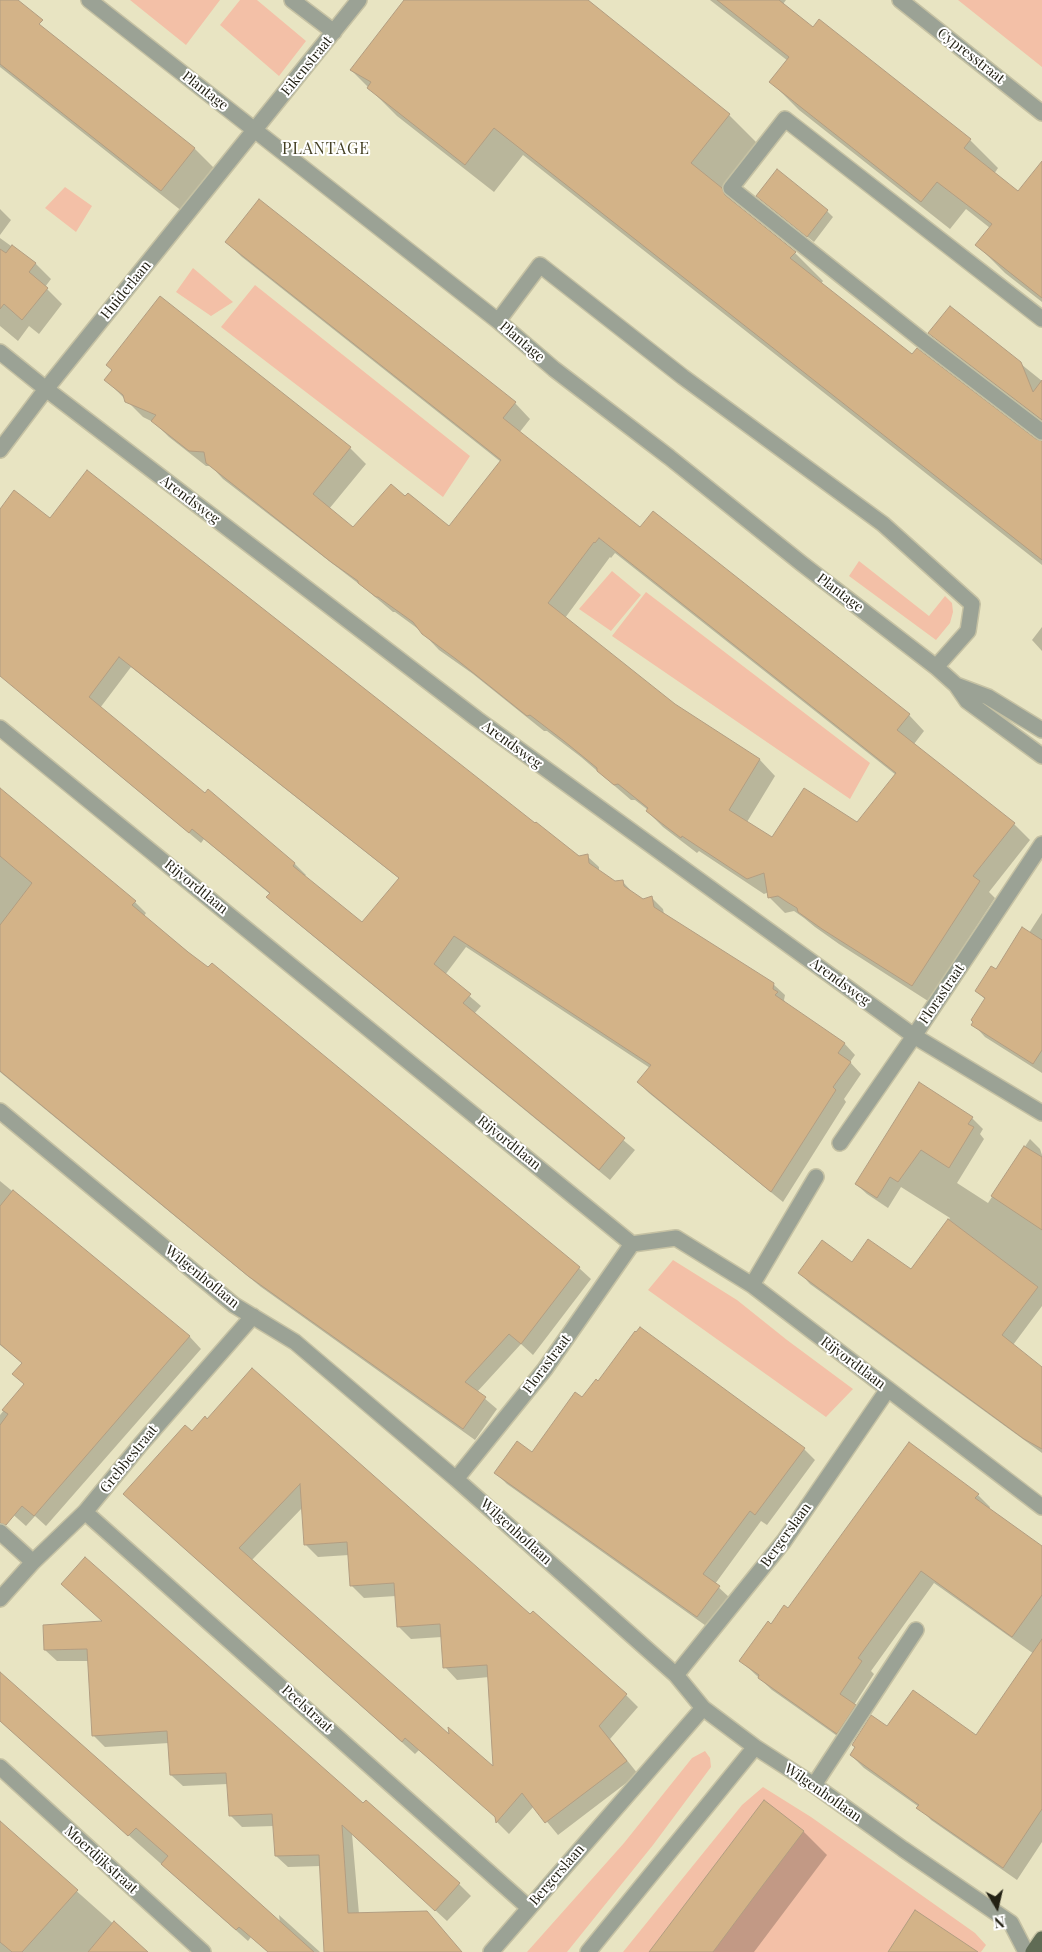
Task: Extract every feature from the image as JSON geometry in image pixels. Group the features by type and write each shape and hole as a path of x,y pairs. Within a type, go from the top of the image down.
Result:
{"main road":[{"path":"1033,1952 1042,1939"}],"street":[{"name":"Plantage","path":"89,0 498,321 554,370 669,457 801,564 936,667 956,685 967,701 1042,756"},
{"path":"292,0 334,32"},
{"name":"Eikenstraat","path":"254,131 359,0"},
{"name":"Cypresstraat","path":"900,0 1042,113"},
{"path":"1042,319 785,119 731,188 1042,432"},
{"name":"Huiderlaan","path":"0,450 46,389 254,131"},
{"path":"498,321 540,265 683,376 883,524 972,604 968,631 936,667"},
{"name":"Arendsweg","path":"0,352 477,719 914,1036 1042,1113"},
{"name":"Plantage","path":"956,685 988,697 1042,730"},
{"name":"Rijvordtlaan","path":"0,728 632,1244 676,1238 752,1285 1042,1506"},
{"name":"Florastraat","path":"840,1143 1042,844"},
{"name":"Wilgenhoflaan","path":"0,1111 234,1305 295,1342 456,1479 676,1675 703,1708 755,1747 814,1785 904,1850 1011,1923 1026,1952"},
{"path":"752,1285 816,1177"},
{"name":"Florastraat","path":"456,1479 545,1369 632,1244"},
{"name":"Grebbestraat","path":"0,1599 33,1562 85,1512 147,1436 253,1316"},
{"name":"Bergerslaan","path":"676,1675 784,1541 888,1389"},
{"name":"Peelstraat","path":"85,1512 528,1907"},
{"path":"0,1532 33,1562"},
{"path":"814,1785 916,1630"},
{"name":"Bergerslaan","path":"491,1952 528,1907 703,1708"},
{"path":"588,1952 755,1747"},
{"name":"Moerdijkstraat","path":"0,1767 202,1952"}],"shaded area":[{"path":"130,0 220,0 186,45"},
{"path":"240,0 257,0 306,41 279,76 220,25"},
{"path":"958,0 1042,0 1042,67"},
{"path":"65,187 92,206 76,232 45,208"},
{"path":"193,268 233,302 211,316 176,292"},
{"path":"255,285 470,456 443,497 221,327"},
{"path":"859,561 929,616 945,596 952,603 953,612 950,623 936,640 849,576"},
{"path":"612,571 641,595 611,631 579,609"},
{"path":"646,592 870,763 850,799 612,636"},
{"path":"673,1260 737,1300 853,1389 826,1417 648,1290"},
{"path":"705,1751 710,1758 711,1767 653,1845 567,1952 527,1952 624,1843 692,1758"},
{"path":"763,1787 811,1817 975,1933 986,1945 981,1952 623,1952 742,1805"}],"building":[{"path":"0,0 18,0 43,20 39,24 195,148 161,191 0,64"},
{"path":"404,0 588,0 730,114 691,163 722,188 725,195 796,252 790,258 912,354 917,348 1036,439 1042,441 1042,560 494,128 465,165 367,88 371,82 350,70"},
{"path":"717,0 779,0 813,27 819,19 971,139 964,148 1018,191 1042,161 1042,298 975,245 992,224 937,182 921,202 769,82 789,57"},
{"path":"777,169 828,210 807,237 756,196"},
{"path":"259,199 516,402 503,418 640,527 653,511 910,714 897,730 1015,823 973,876 980,881 912,986 822,929 798,912 797,908 778,896 768,898 764,873 747,879 682,836 681,838 646,811 648,808 618,784 614,785 597,771 597,768 564,741 530,715 527,716 422,634 413,622 376,597 206,463 204,452 189,451 151,421 156,415 125,402 123,395 104,380 112,370 106,365 160,296 351,447 313,494 353,527 391,484 405,496 408,493 449,526 501,460 225,242","holes":["599,538 896,773 857,822 804,788 772,837 729,810 760,759 675,704 548,603"]},
{"path":"12,245 36,263 29,272 48,288 22,320 4,304 0,309 0,249 6,253"},
{"path":"950,306 1021,362 1033,392 1042,380 1042,420 928,333"},
{"path":"87,470 535,823 579,856 588,854 589,863 615,881 623,880 624,886 643,899 652,896 654,907 774,983 773,989 778,992 775,995 845,1043 838,1053 851,1062 833,1087 836,1090 771,1192 637,1082 651,1065 454,936 434,964 471,994 463,1003 625,1138 599,1170 266,897 270,893 192,829 189,833 0,676 0,509 14,490 50,518","holes":["119,657 399,878 362,922 293,866 295,863 208,789 205,793 89,697"]},
{"path":"0,788 136,901 132,905 188,952 208,967 212,963 580,1267 521,1344 509,1334 465,1382 486,1397 463,1429 248,1276 0,1071 0,925 32,883 0,856"},
{"path":"1022,927 1042,940 1042,1050 1033,1064 971,1025 973,1022 971,1020 985,998 975,991 991,966 996,969"},
{"path":"919,1082 973,1117 968,1124 974,1127 949,1168 921,1150 898,1182 890,1177 877,1198 855,1184"},
{"path":"1024,1146 1042,1157 1042,1230 991,1196"},
{"path":"13,1190 190,1336 34,1516 22,1506 6,1525 0,1523 0,1425 8,1414 2,1410 24,1384 12,1374 22,1363 0,1344 0,1206"},
{"path":"948,1219 1038,1287 1002,1335 1042,1367 1042,1449 1024,1439 798,1273 822,1240 852,1262 868,1239 911,1269"},
{"path":"640,1327 805,1448 755,1515 750,1511 703,1574 720,1586 697,1617 494,1473 517,1441 532,1452 575,1392 582,1397 596,1379 598,1381"},
{"path":"252,1368 530,1614 533,1611 627,1694 599,1726 627,1761 545,1823 522,1793 496,1823 495,1817 405,1738 402,1742 123,1494 185,1425 192,1431 205,1416 207,1419","holes":["300,1484 304,1545 347,1542 350,1586 394,1583 397,1627 440,1624 443,1668 487,1665 493,1766 448,1727 449,1734 239,1548"]},
{"path":"909,1442 979,1494 975,1498 1042,1546 1042,1595 1012,1637 921,1571 858,1658 862,1661 840,1694 856,1705 837,1734 758,1678 759,1675 739,1661 768,1621 771,1624 784,1605 788,1608"},
{"path":"85,1557 363,1803 366,1800 460,1883 435,1911 342,1825 348,1913 427,1911 462,1952 324,1952 319,1855 275,1856 272,1814 229,1816 226,1773 170,1775 167,1731 92,1736 87,1649 44,1650 43,1625 102,1621 61,1584"},
{"path":"1042,1639 1042,1809 1003,1868 916,1808 919,1805 850,1755 855,1747 852,1745 871,1715 887,1726 913,1690 976,1735"},
{"path":"0,1672 314,1952 268,1952 239,1927 236,1930 161,1864 168,1856 136,1828 128,1836 0,1721"},
{"path":"764,1800 804,1831 713,1952 649,1952"},
{"path":"0,1821 78,1890 22,1952 12,1952 0,1942"},
{"path":"915,1910 978,1952 888,1952"},
{"path":"114,1921 148,1952 88,1952"}],"district":[{"name":"PLANTAGE","path":"326,149"}]}
